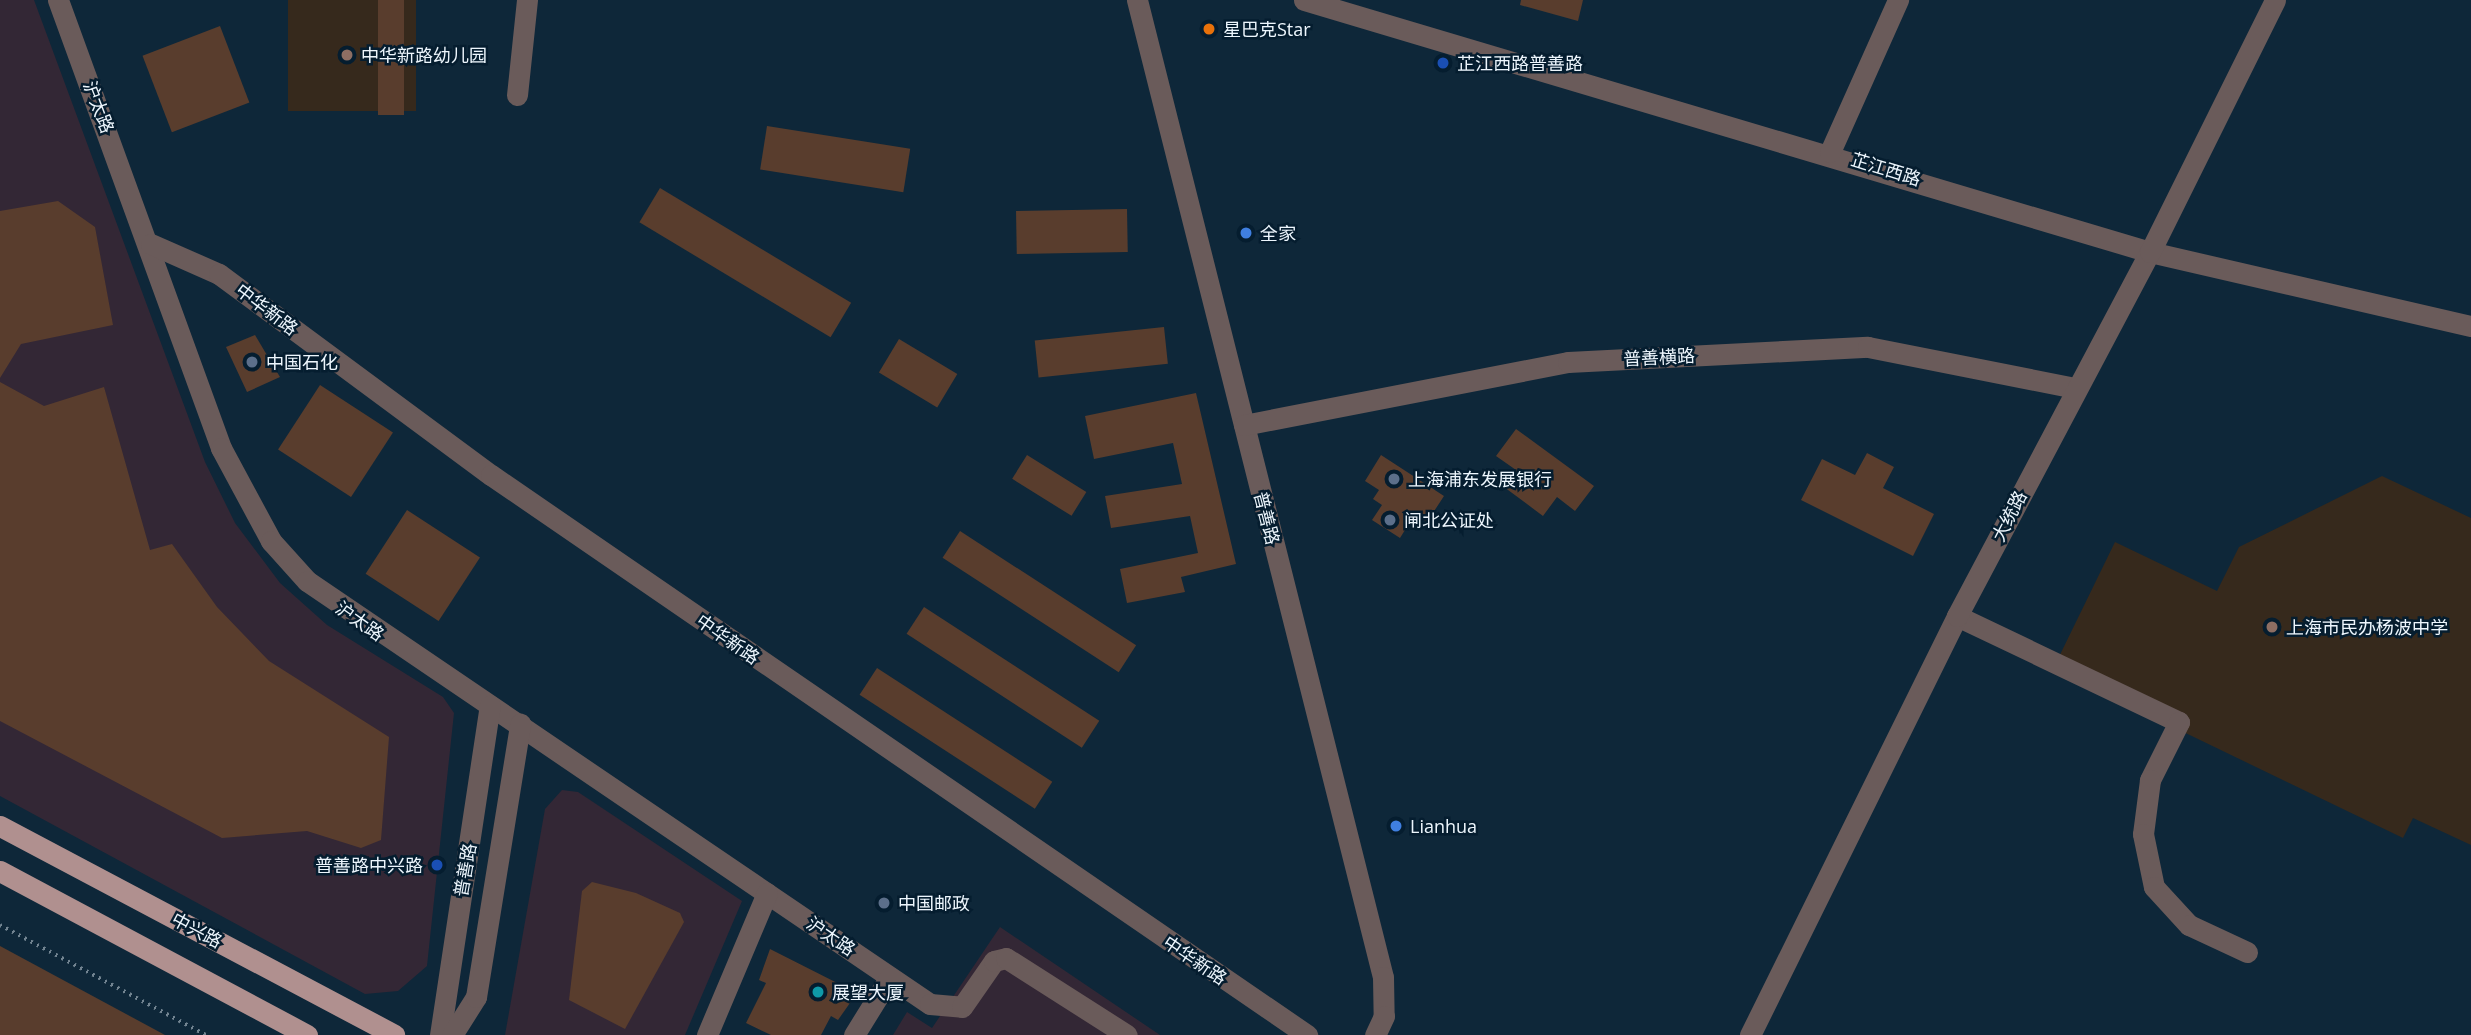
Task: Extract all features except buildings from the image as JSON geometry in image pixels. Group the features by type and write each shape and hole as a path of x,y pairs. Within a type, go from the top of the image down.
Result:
{"main road":[{"name":"中兴路","path":"0,826 394,1035"},
{"path":"0,871 307,1035"}],"street":[{"name":"沪太路","path":"58,0 151,244 221,448 271,541 351,617 520,724 890,977 944,1010 962,1007 994,961 1006,958 1127,1035"},
{"path":"517,95 527,0"},
{"name":"普善路","path":"1137,0 1383,977 1384,1016 1375,1035"},
{"name":"芷江西路","path":"1304,0 1830,152 2150,253 2471,326"},
{"path":"1830,152 1898,0"},
{"name":"大统路","path":"1750,1035 1957,616 2075,388 2150,253 2275,0"},
{"name":"中华新路","path":"151,244 219,274 491,475 1279,1027 1307,1035"},
{"name":"普善横路","path":"1244,425 1568,362 1868,346 2075,388"},
{"path":"1957,616 2179,722 2150,780 2143,834 2154,887 2189,925 2247,952"},
{"name":"普善路","path":"440,1035 490,706"},
{"name":"普善路","path":"452,1035 476,997 520,724"},
{"path":"707,1035 767,893"},
{"path":"855,1035 890,977"}],"path":[{"path":"0,925 206,1035"}],"shaded area":[{"path":"0,0 34,0 205,462 235,523 280,583 327,625 443,697 454,713 427,966 398,991 365,994 0,796"},
{"name":"中华新路幼儿园","path":"288,0 416,0 416,111 288,111"},
{"name":"上海市民办杨波中学","path":"2382,476 2471,518 2471,845 2413,818 2403,838 2053,669 2115,542 2217,591 2239,547"},
{"path":"562,790 578,792 742,901 685,1035 505,1035 545,809"},
{"path":"1000,927 1160,1035 893,1035 907,1012 932,1028"}],"place":[{"name":"星巴克Star","path":"1209,29"},
{"name":"中华新路幼儿园","path":"347,55"},
{"name":"芷江西路普善路","path":"1443,63"},
{"name":"全家","path":"1246,233"},
{"name":"中国石化","path":"252,362"},
{"name":"上海浦东发展银行","path":"1394,479"},
{"name":"闸北公证处","path":"1390,520"},
{"name":"上海市民办杨波中学","path":"2272,627"},
{"name":"Lianhua","path":"1396,826"},
{"name":"普善路中兴路","path":"437,865"},
{"name":"中国邮政","path":"884,903"},
{"name":"展望大厦","path":"818,992"}]}
